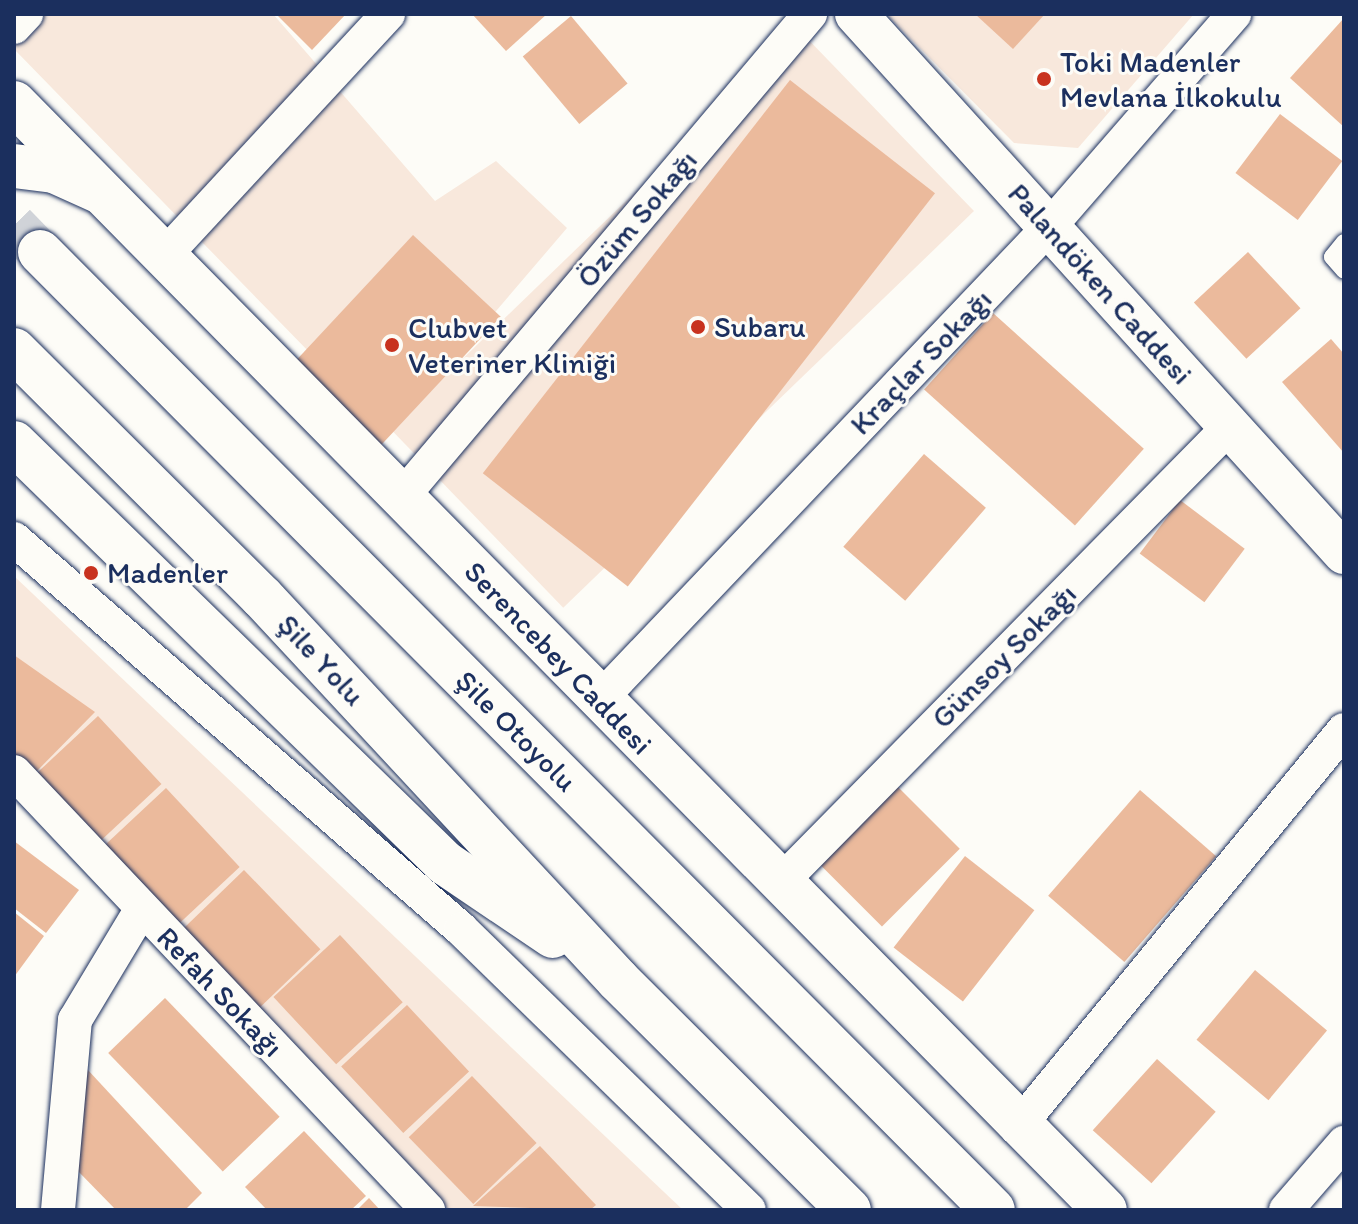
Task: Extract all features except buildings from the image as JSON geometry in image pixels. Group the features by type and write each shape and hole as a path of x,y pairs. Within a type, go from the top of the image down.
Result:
{"main road":[{"name":"Serencebey Caddesi","path":"14,103 1017,1128 1105,1210"},
{"path":"14,166 54,171 101,192"},
{"name":"Şile Otoyolu","path":"40,252 993,1210"},
{"name":"Şile Yolu","path":"14,350 262,597 618,980"},
{"path":"14,443 445,863 618,980 849,1210"}],"street":[{"path":"14,27 26,14"},
{"path":"164,256 388,14"},
{"name":"Özüm Sokağı","path":"401,498 810,14"},
{"name":"Palandöken Caddesi","path":"856,14 1344,553"},
{"name":"Kraçlar Sokağı","path":"599,700 1050,226 1234,14"},
{"name":"Günsoy Sokağı","path":"779,884 1228,428"},
{"path":"14,539 461,929 749,1210"},
{"path":"1017,1128 1344,730"},
{"name":"Refah Sokağı","path":"14,772 141,910 428,1210"},
{"path":"68,1203 75,1020 141,910"},
{"path":"1286,1210 1344,1143"}],"lane":[{"path":"1344,242 1332,257 1344,271"}],"shaded area":[{"path":"14,14 273,14 435,201 496,161 567,228 390,435 14,49"},
{"name":"Toki Madenler Mevlana İlkokulu","path":"886,14 1194,14 1078,148 1014,143"},
{"name":"Subaru","path":"801,32 974,211 563,608 390,429"},
{"path":"14,576 683,1210 449,1210 14,754"}],"tunnel":[{"path":"14,225 40,252"}],"place":[{"name":"Toki Madenler Mevlana İlkokulu","path":"1044,79"},
{"name":"Subaru","path":"698,327"},
{"name":"Clubvet Veteriner Kliniği","path":"392,345"},
{"name":"Madenler","path":"91,573"}]}
